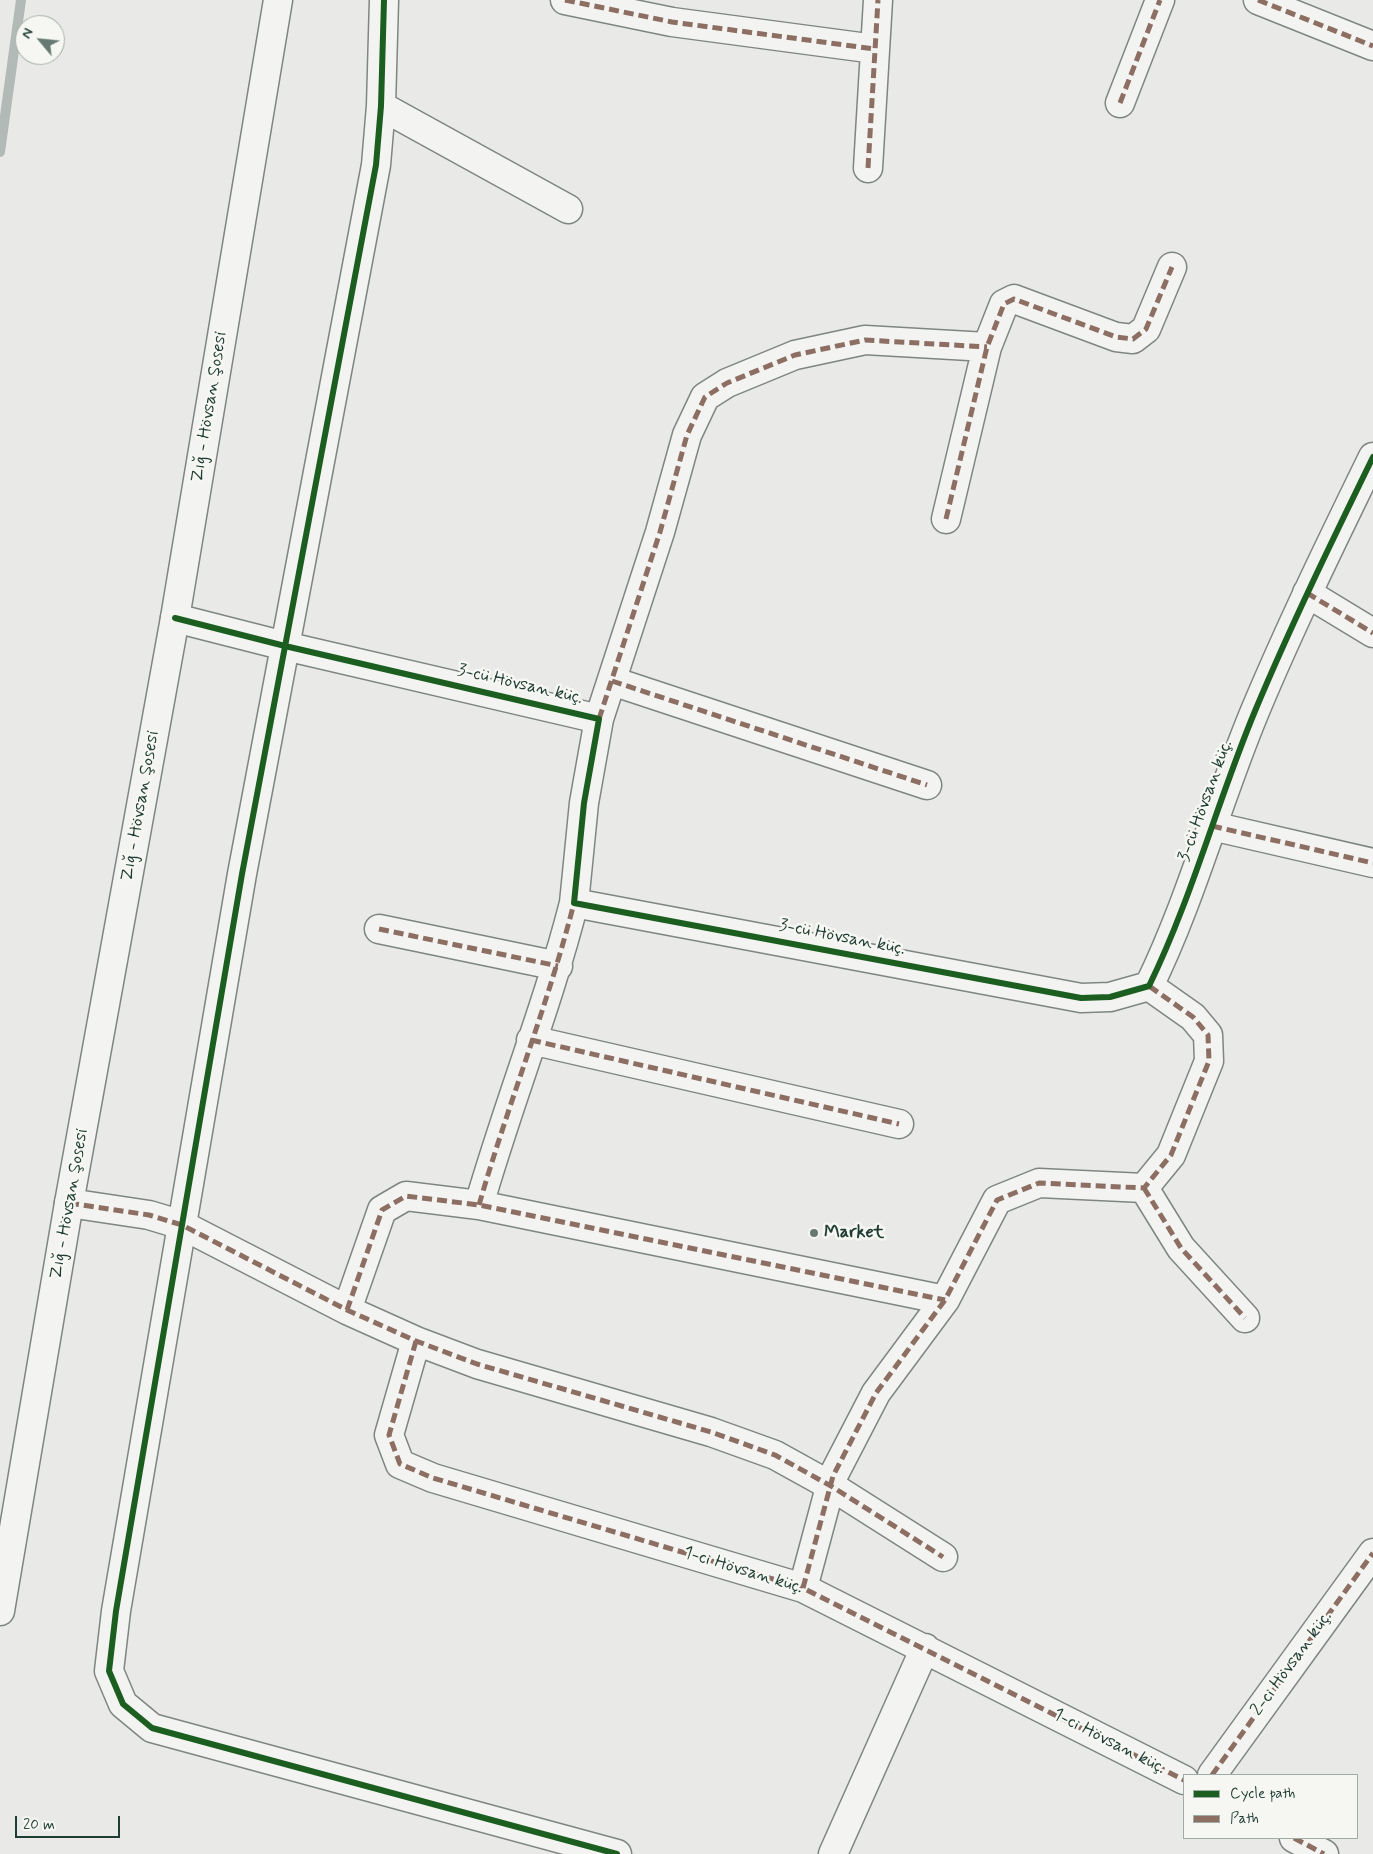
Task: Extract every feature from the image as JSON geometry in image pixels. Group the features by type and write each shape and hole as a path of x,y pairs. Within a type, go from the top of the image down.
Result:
{"street":[{"name":"Zığ - Hövsan Şosesi","path":"0,1611 69,1203 175,618 278,0"},
{"path":"384,0 381,106 376,165 242,874 116,1611 109,1671 123,1704 152,1728 617,1854"},
{"path":"564,0 627,6 672,22 875,49"},
{"path":"868,168 878,0"},
{"path":"1120,102 1160,0"},
{"path":"1258,0 1373,46"},
{"path":"381,106 568,209"},
{"path":"946,519 987,347 1004,304 1014,299 1116,337 1133,339 1146,329 1172,267"},
{"path":"600,719 660,532 687,435 705,397 727,383 795,355 864,340 987,347"},
{"name":"3-cü Hövsan küç.","path":"175,618 285,646 600,719 584,802 574,903 1081,998 1110,997 1149,986 1170,944 1254,712 1307,593 1373,457"},
{"path":"1307,593 1373,632"},
{"path":"612,681 926,785"},
{"path":"1212,826 1373,864"},
{"path":"479,1205 531,1040 558,966 574,903"},
{"path":"380,929 558,966"},
{"path":"1144,1188 1171,1155 1209,1061 1208,1035 1193,1017 1149,986"},
{"path":"531,1040 899,1124"},
{"path":"803,1588 833,1476 876,1393 944,1300 997,1200 1039,1183 1144,1188"},
{"path":"1144,1188 1181,1248 1245,1318"},
{"path":"348,1310 382,1210 406,1196 479,1205 944,1300"},
{"path":"69,1203 140,1214 182,1225 348,1310 477,1364 711,1432 775,1455 831,1486 943,1557"},
{"name":"1-ci Hövsan küç.","path":"416,1340 389,1435 400,1464 433,1478 803,1588 1183,1779"},
{"name":"2-ci Hövsan küç.","path":"1213,1774 1373,1553"},
{"path":"833,1854 925,1648"},
{"path":"1296,1839 1324,1854"}],"waterway":[{"path":"0,152 21,0"}],"marked path":[{"path":"565,0 672,22 875,49"},
{"path":"868,168 878,0"},
{"path":"1120,103 1160,0"},
{"path":"1258,0 1373,46"},
{"path":"946,519 987,347 1004,304 1014,299 1116,337 1133,339 1146,329 1172,267"},
{"path":"599,719 660,532 687,435 705,397 727,383 795,355 865,340 987,347"},
{"path":"1307,593 1373,633"},
{"path":"612,681 927,785"},
{"path":"1212,826 1373,863"},
{"path":"479,1205 564,941 574,903"},
{"path":"379,929 558,966"},
{"path":"803,1588 833,1476 876,1393 945,1300 997,1200 1039,1183 1144,1188 1171,1155 1209,1061 1208,1035 1193,1017 1149,986"},
{"path":"531,1040 899,1124"},
{"path":"1144,1188 1181,1248 1245,1318"},
{"path":"347,1310 382,1210 406,1196 479,1205 945,1300"},
{"path":"69,1203 149,1215 182,1225 347,1310 416,1341 477,1364 711,1432 775,1455 831,1486 943,1557"},
{"path":"416,1341 389,1435 400,1464 433,1478 803,1588 1183,1779"},
{"path":"1213,1774 1373,1553"},
{"path":"1296,1839 1324,1854"}],"cycle path":[{"path":"384,0 381,106 376,165 242,874 116,1611 109,1671 123,1704 152,1728 617,1854"},
{"path":"175,618 285,646 599,719 584,803 574,903 1081,998 1110,997 1149,986 1178,919 1255,711 1297,615 1373,457"}],"place":[{"name":"Market","path":"814,1233"}]}
